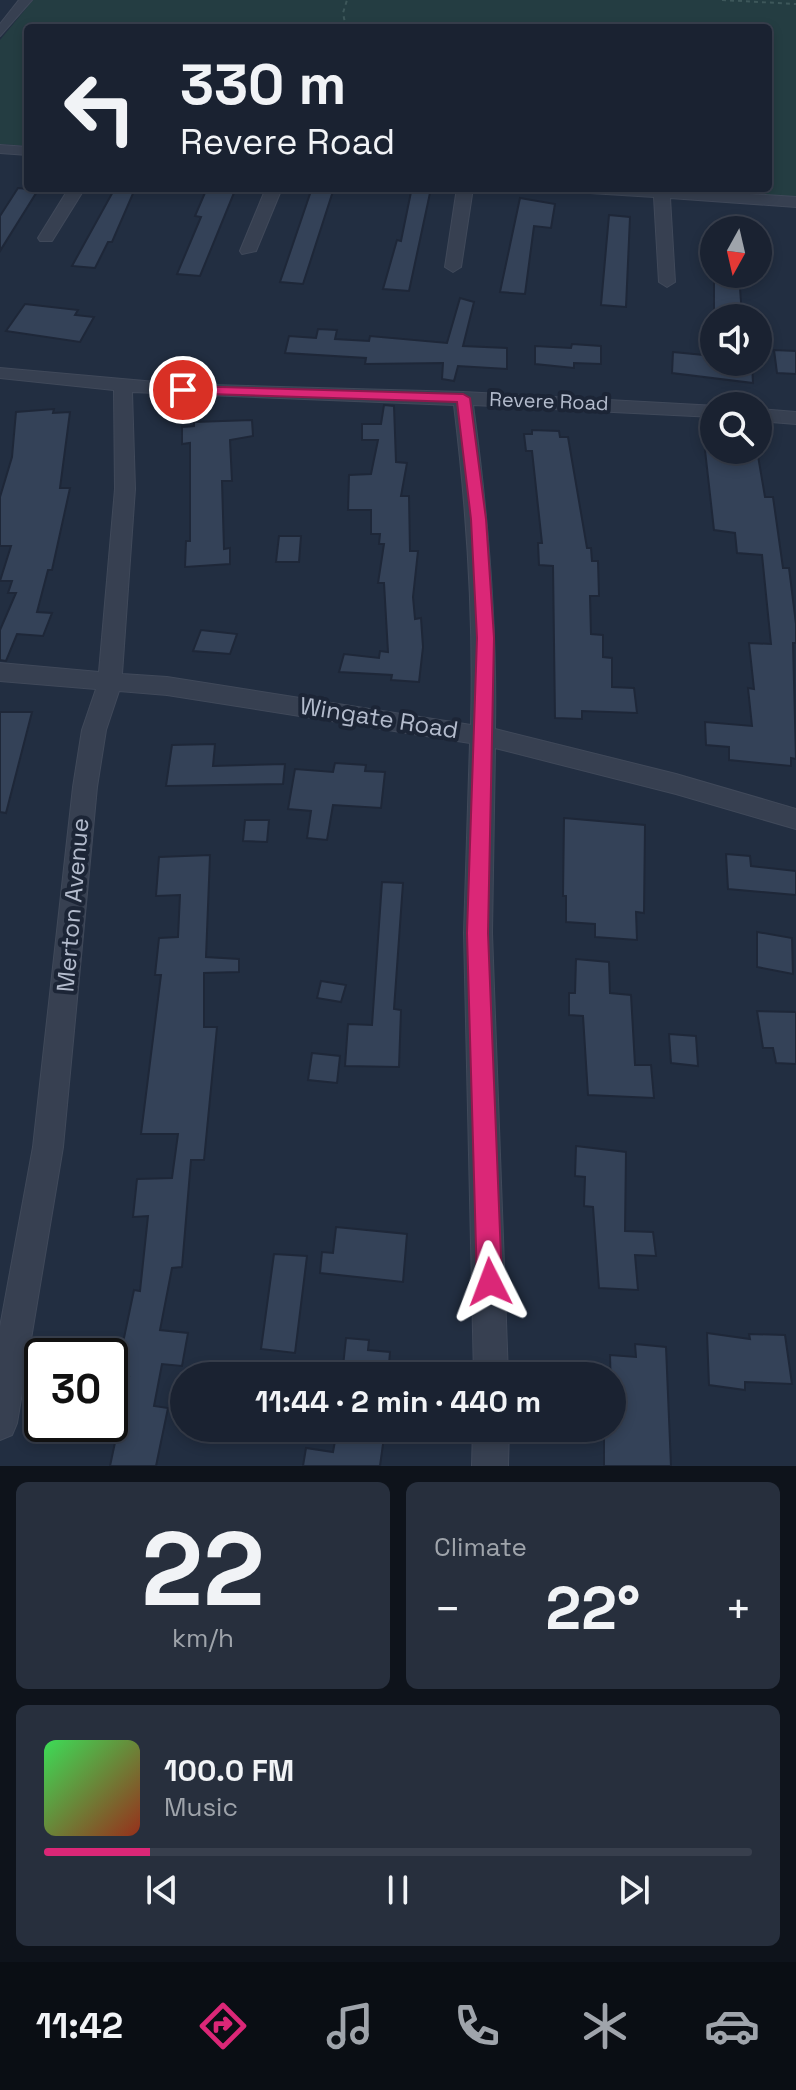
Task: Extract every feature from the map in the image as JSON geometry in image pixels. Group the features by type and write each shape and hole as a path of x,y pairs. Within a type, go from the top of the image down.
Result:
{"street":[{"path":"0,32 26,0"},
{"path":"0,149 24,151"},
{"path":"46,238 75,192"},
{"path":"248,251 272,192"},
{"path":"453,267 464,192"},
{"path":"648,192 796,202"},
{"path":"662,193 667,282"},
{"name":"Revere Road","path":"0,373 123,386 700,410"},
{"name":"Merton Avenue","path":"0,1423 48,1147 85,787 94,730 110,681 125,489 123,386"},
{"path":"463,398 481,552 484,736 478,933 491,1362"},
{"path":"772,416 796,418"},
{"name":"Wingate Road","path":"0,672 110,681 288,703 484,736 676,784 796,819"},
{"path":"490,1466 491,1442"}],"path":[{"path":"345,24 343,13 347,0"},
{"path":"722,0 796,4"}],"green space":[{"path":"33,0 796,0 796,197 720,192 772,192 772,24 24,24 24,146 0,144 0,40"}],"building":[{"path":"18,188 24,189 24,192 37,192 0,251 0,216"},
{"path":"113,192 134,192 112,242 108,242 95,268 72,266"},
{"path":"205,192 234,192 200,276 177,274 201,217 195,216"},
{"path":"311,192 333,192 303,284 280,282"},
{"path":"411,192 430,193 409,291 383,289 397,240 401,241"},
{"path":"520,198 555,204 551,228 534,226 525,294 500,292"},
{"path":"609,215 630,217 626,307 601,305"},
{"path":"714,288 740,288 741,304 714,304"},
{"path":"460,298 474,302 463,346 507,348 507,369 458,366 454,381 442,379 443,363 365,364 366,358 285,353 289,336 316,338 318,329 337,330 335,339 369,341 370,336 447,343"},
{"path":"25,304 78,310 75,315 94,317 80,342 6,331"},
{"path":"572,344 601,346 601,364 574,363 574,368 535,364 535,346 571,348"},
{"path":"774,350 796,351 796,374 777,373"},
{"path":"673,352 700,355 700,376 753,376 753,383 672,373"},
{"path":"384,405 394,406 396,462 407,463 401,496 409,496 410,551 418,551 413,597 415,619 421,618 423,647 419,682 391,680 392,675 339,672 344,654 379,658 380,651 388,652 384,583 378,583 384,544 379,544 380,534 371,534 371,510 348,510 349,475 371,474 378,440 362,440 362,424 381,424"},
{"path":"54,409 53,413 70,412 60,488 70,488 52,570 48,570 37,612 52,613 43,636 17,634 6,661 0,660 0,630 16,593 8,593 12,581 0,581 11,546 0,546 0,497 12,457 16,412"},
{"path":"252,420 253,436 230,440 232,481 222,481 224,549 230,548 230,564 185,567 186,541 190,541 190,443 182,444 182,427 194,426 194,422"},
{"path":"532,430 559,431 560,437 568,437 587,548 591,548 592,561 598,561 599,596 590,596 591,634 603,635 603,657 612,658 612,687 634,688 637,713 582,711 582,719 555,718 553,566 539,565 538,543 542,543 532,451 526,451 524,434 532,434"},
{"path":"707,464 759,464 765,497 773,497 783,568 789,568 796,624 796,643 793,643 796,759 791,758 791,766 729,760 729,747 706,745 705,722 752,726 748,688 754,689 749,643 771,644 762,555 737,553 735,533 714,530"},
{"path":"279,536 301,536 299,562 276,562"},
{"path":"201,630 237,634 230,654 193,651"},
{"path":"0,712 32,712 6,813 0,812"},
{"path":"215,744 213,766 285,764 283,784 166,786 172,745"},
{"path":"335,763 366,765 365,771 385,772 381,808 333,805 327,840 307,838 311,811 288,809 295,769 333,772"},
{"path":"564,818 645,825 644,913 636,912 637,940 595,937 595,924 566,922 566,896 563,896"},
{"path":"245,820 269,820 267,842 243,841"},
{"path":"726,854 750,856 751,866 796,871 796,895 728,889"},
{"path":"210,855 206,957 239,959 239,972 204,973 204,1027 217,1027 204,1160 191,1160 182,1267 172,1268 160,1330 188,1333 183,1362 162,1364 154,1406 168,1408 156,1466 110,1466 115,1442 128,1442 128,1338 124,1338 134,1290 140,1291 148,1216 133,1217 137,1179 172,1178 178,1134 141,1134 161,975 155,975 159,938 178,937 180,895 156,896 159,857"},
{"path":"382,882 403,883 394,1009 401,1010 399,1067 345,1066 348,1024 372,1025"},
{"path":"757,932 792,938 793,974 757,967"},
{"path":"576,959 609,962 610,993 631,995 635,1065 651,1065 654,1098 588,1095 583,1016 569,1015 569,993 575,993"},
{"path":"321,981 346,985 341,1002 317,998"},
{"path":"757,1011 796,1012 796,1064 776,1063 773,1048 763,1048"},
{"path":"669,1034 696,1036 698,1066 671,1063"},
{"path":"312,1053 340,1056 337,1083 308,1080"},
{"path":"576,1146 626,1152 625,1231 653,1232 656,1256 635,1255 638,1290 599,1288 593,1207 584,1206 585,1177 575,1176"},
{"path":"336,1227 407,1234 403,1282 320,1273 322,1252 333,1253"},
{"path":"274,1254 307,1256 295,1353 261,1349"},
{"path":"707,1333 750,1339 749,1334 785,1335 792,1384 745,1382 745,1390 709,1385"},
{"path":"346,1338 369,1340 368,1350 390,1352 389,1362 343,1362"},
{"path":"635,1344 666,1347 671,1466 604,1466 604,1442 626,1442 626,1362 610,1362 610,1355 636,1357"},
{"path":"335,1442 383,1442 380,1466 303,1466 306,1448 333,1452"}],"route":[{"path":"183,390 463,398 478,519 485,638 478,933 490,1282"}]}
